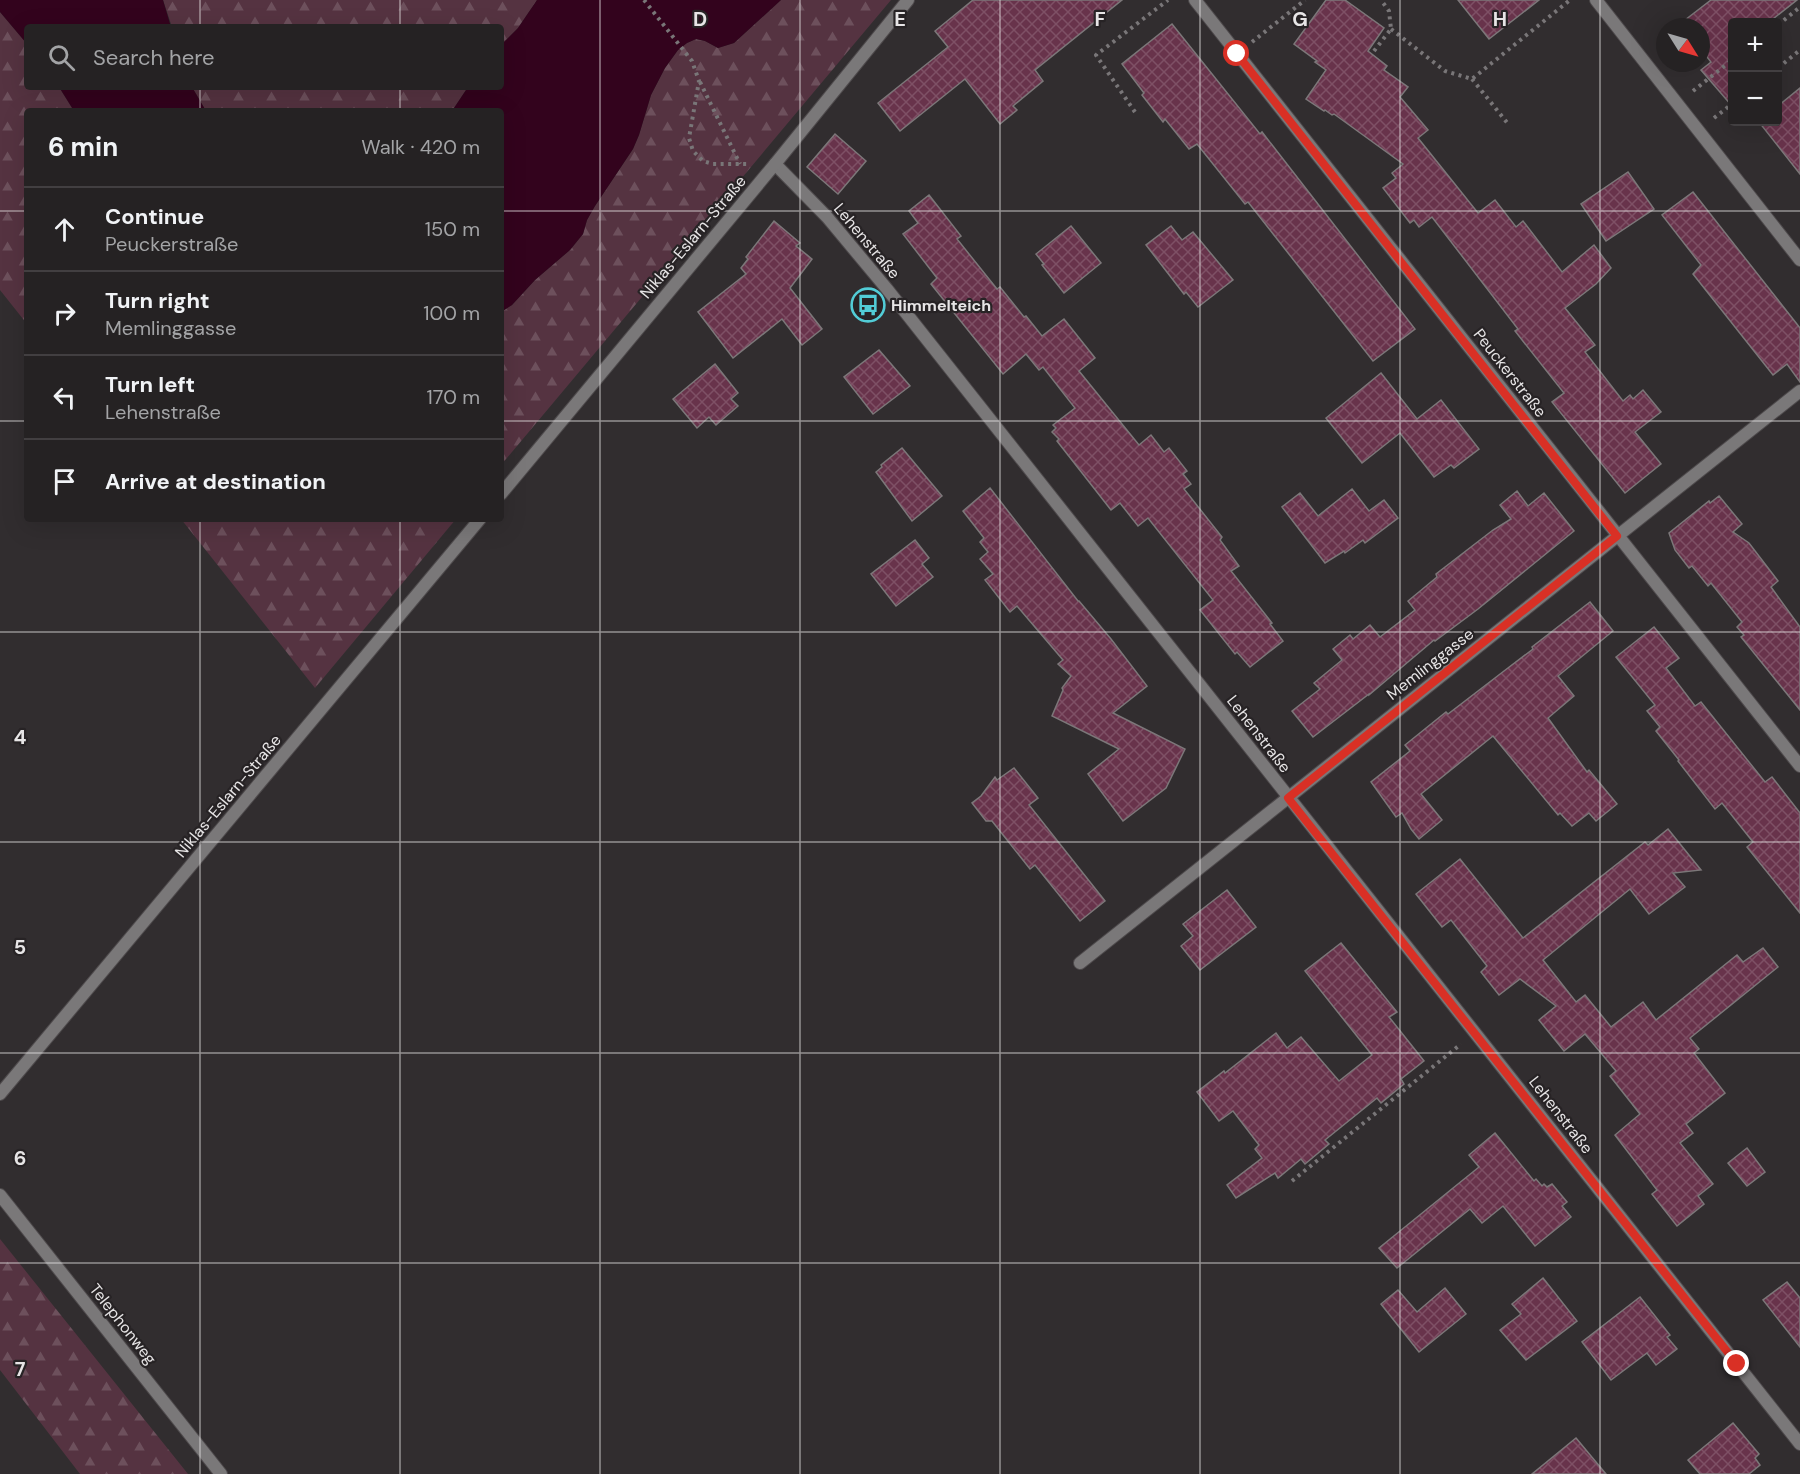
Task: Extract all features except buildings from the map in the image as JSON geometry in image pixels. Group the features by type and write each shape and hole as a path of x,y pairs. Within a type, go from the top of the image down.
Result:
{"street":[{"name":"Niklas-Eslarn-Straße","path":"504,490 908,0"},
{"name":"Peuckerstraße","path":"1195,0 1800,766"},
{"path":"1596,0 1800,260"},
{"name":"Lehenstraße","path":"775,164 827,217 886,289 1800,1444"},
{"name":"Memlinggasse","path":"1080,963 1800,391"},
{"name":"Niklas-Eslarn-Straße","path":"0,1094 477,522"},
{"name":"Telephonweg","path":"0,1195 221,1474"}],"path":[{"path":"644,0 692,61 699,81 740,164"},
{"path":"1135,112 1096,55 1168,0"},
{"path":"1237,54 1305,0"},
{"path":"1374,51 1391,29 1389,11 1381,0"},
{"path":"1472,79 1570,0"},
{"path":"1782,22 1800,7"},
{"path":"1391,29 1445,71 1472,79 1509,125"},
{"path":"1782,65 1800,51"},
{"path":"1677,103 1728,63"},
{"path":"699,81 689,138 693,151 713,164 775,164"},
{"path":"1292,1181 1474,1033"}],"green space":[{"path":"163,0 537,0 518,28 504,42 504,24 171,24"},
{"path":"781,0 891,0 504,461 504,310 570,250 583,234 587,220 595,206 633,149 651,95 665,68 678,50 696,39 718,48 734,43"},
{"path":"0,12 24,40 24,90 61,90 72,108 24,108 24,320 0,290"},
{"path":"194,90 466,90 454,108 204,108"},
{"path":"183,522 453,522 315,688"},
{"path":"0,1239 188,1474 80,1474 0,1370"}],"shaded area":[{"path":"0,0 163,0 170,24 24,24 24,40 0,12"},
{"path":"537,0 781,0 734,43 718,48 696,39 678,50 665,68 651,95 633,149 595,206 587,220 583,234 570,250 504,310 504,108 454,108 466,90 504,90 504,42 518,28"},
{"path":"61,90 194,90 204,108 72,108"}],"place":[{"name":"Himmelteich","path":"868,305"}],"route":[{"path":"1237,54 1617,536 1288,798 1737,1364"}]}
